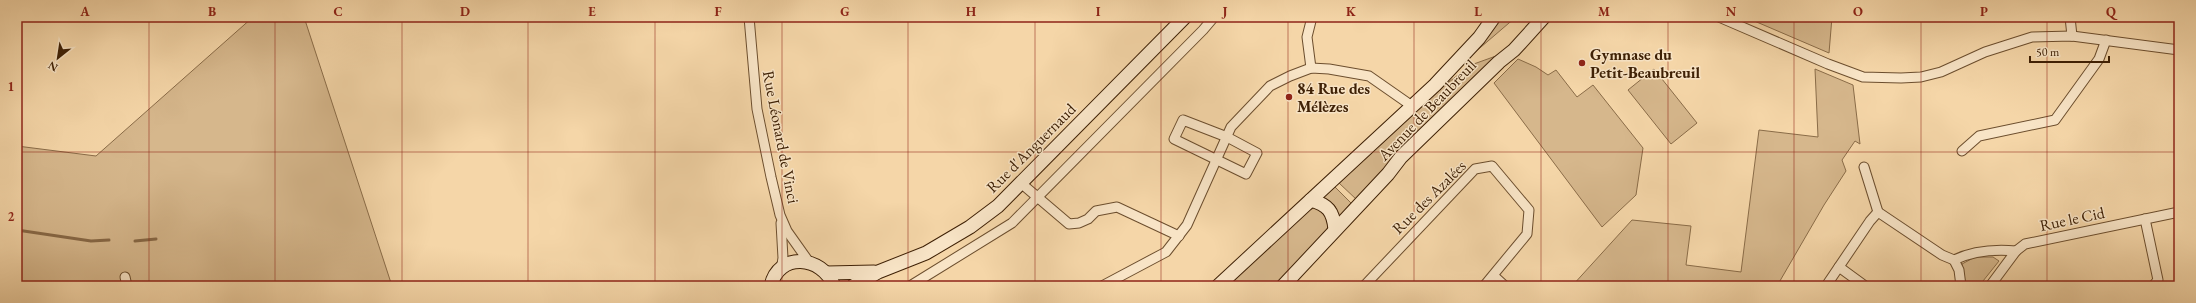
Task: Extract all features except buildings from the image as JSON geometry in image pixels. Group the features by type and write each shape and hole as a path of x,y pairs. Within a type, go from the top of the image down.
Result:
{"main road":[{"name":"Rue d'Anguernaud","path":"853,286 878,272 926,253 970,228 998,206 1022,184 1185,17"},
{"name":"Avenue de Beaubreuil","path":"1218,286 1412,106 1479,38 1494,17"},
{"name":"Avenue de Beaubreuil","path":"1283,286 1388,174 1401,156 1499,62 1514,50 1544,17"},
{"path":"1311,200 1327,206 1333,215 1335,229"},
{"path":"771,286 777,274 794,262 809,262 815,264 827,273 834,286"},
{"name":"Rue d'Anguernaud","path":"827,273 878,272"}],"street":[{"name":"Rue Léonard de Vinci","path":"749,17 757,109 780,215 783,258 781,270"},
{"path":"910,286 997,234 1012,223 1203,30 1214,17"},
{"path":"1311,68 1307,37 1312,17"},
{"path":"1719,17 1828,64 1863,77 1921,77 1941,72 1985,52 2032,37 2072,36 2179,50"},
{"path":"2070,17 2072,36"},
{"path":"1962,151 1979,136 2055,120 2100,59 2106,40"},
{"path":"1102,286 1166,252 1187,225 1231,127 1270,86 1311,68 1329,69 1369,76 1412,106"},
{"path":"1183,120 1227,137 1257,154 1246,174 1216,161 1174,139 1183,120"},
{"name":"Rue des Azalées","path":"1364,286 1475,169 1492,166 1529,210 1527,234 1494,276 1484,286"},
{"path":"1864,167 1878,212 1942,256 1954,260 1959,270 1960,286"},
{"path":"1022,184 1069,224 1079,223 1100,210 1117,207 1179,236"},
{"path":"1826,286 1878,212"},
{"name":"Rue le Cid","path":"1990,286 2016,251 2025,244 2179,212"},
{"name":"Rue Léonard de Vinci","path":"780,215 787,231 809,262"},
{"path":"2145,219 2158,280 2153,286"},
{"path":"1954,260 1965,254 1997,250 2016,251"},
{"path":"1839,267 1865,286"},
{"path":"1494,276 1505,286"}],"shaded area":[{"path":"253,17 304,17 392,286 17,286 17,146 96,156"},
{"path":"1498,17 1516,17 1460,65"},
{"path":"1745,17 1832,17 1829,53"},
{"path":"1496,56 1357,200 1339,183 1445,85 1471,65"},
{"path":"1518,59 1536,67 1548,75 1556,70 1577,97 1593,85 1643,148 1636,195 1602,227 1494,83"},
{"path":"1654,69 1697,123 1671,144 1628,90"},
{"path":"1815,69 1853,85 1860,144 1855,141 1842,160 1846,171 1824,205 1777,286 1572,286 1632,220 1691,226 1686,265 1741,272 1759,130 1818,137"},
{"path":"1334,186 1351,203 1339,217 1335,206 1323,197"},
{"path":"1316,207 1323,209 1330,220 1327,229 1276,286 1226,286 1307,211"},
{"path":"1975,257 1993,257 1999,261 1979,286 1964,286 1962,264"}],"waterway":[{"path":"17,230 91,241 109,240"},
{"path":"135,241 156,239"}],"place":[{"name":"Gymnase du Petit-Beaubreuil","path":"1582,63"},
{"name":"84 Rue des Mélèzes","path":"1289,97"}]}
